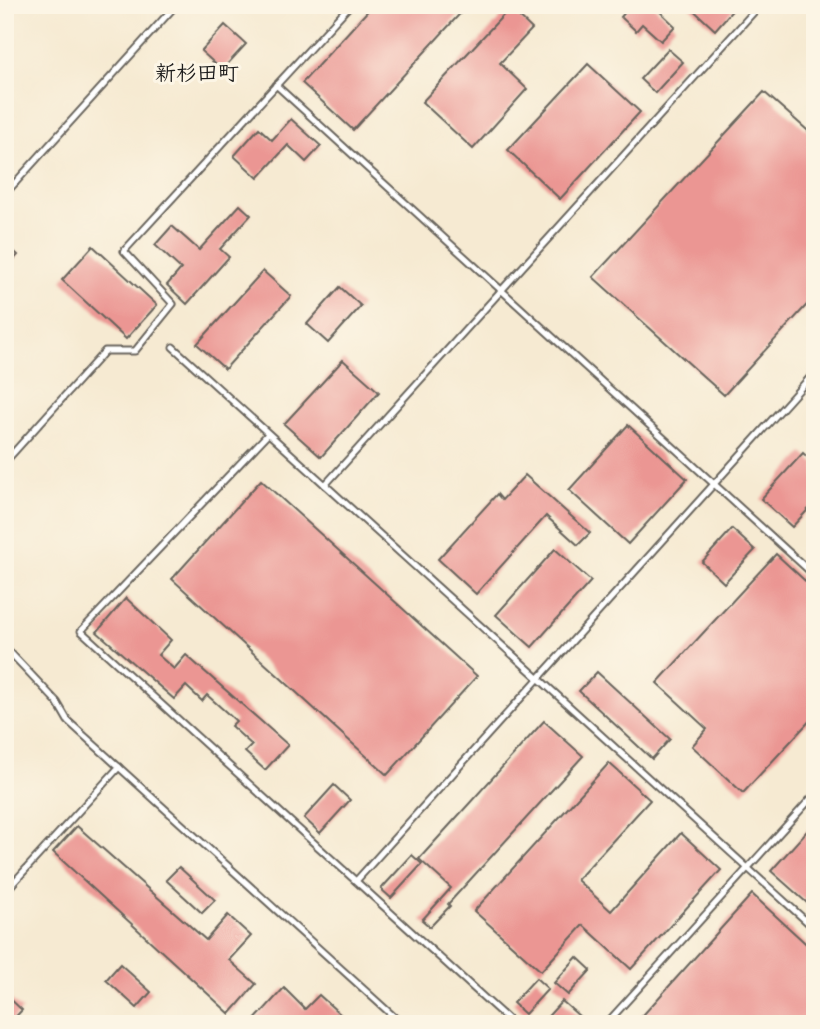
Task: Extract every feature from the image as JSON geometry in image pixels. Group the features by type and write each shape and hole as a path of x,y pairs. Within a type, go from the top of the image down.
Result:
{"lane":[{"path":"5,194 176,5"},
{"path":"5,462 106,351 135,351 173,304 124,251 350,5"},
{"path":"325,485 760,5"},
{"path":"276,85 500,292 815,576"},
{"path":"173,347 815,929"},
{"path":"356,881 815,372"},
{"path":"268,434 80,631 513,1024"},
{"path":"5,647 57,702 68,721 402,1024"},
{"path":"5,892 119,767"},
{"path":"606,1024 815,794"}],"building":[{"path":"373,5 468,5 353,130 302,83"},
{"path":"631,5 653,5 675,26 661,41 642,24 636,31 621,17"},
{"path":"688,5 737,5 715,30"},
{"path":"510,8 532,29 500,63 527,89 473,149 422,102"},
{"path":"225,25 246,44 222,70 201,51"},
{"path":"668,49 683,62 655,93 640,79"},
{"path":"588,64 640,112 560,199 508,150"},
{"path":"764,92 815,137 815,296 724,395 593,277"},
{"path":"291,119 321,146 306,162 288,145 258,178 234,156 259,128 272,140"},
{"path":"240,205 251,215 220,249 229,257 187,304 167,285 181,269 155,245 172,226 199,250"},
{"path":"5,243 18,255 5,269"},
{"path":"93,246 157,305 126,339 62,280"},
{"path":"263,271 291,296 225,369 197,344"},
{"path":"340,287 361,306 328,343 307,324"},
{"path":"343,360 379,392 321,457 284,424"},
{"path":"628,425 687,479 628,544 569,490"},
{"path":"803,453 815,464 815,502 792,527 761,499"},
{"path":"525,475 590,533 578,545 546,516 476,594 438,559 497,494 502,500"},
{"path":"261,480 477,676 387,775 172,579"},
{"path":"732,529 755,550 724,583 702,562"},
{"path":"555,549 591,581 532,647 496,615"},
{"path":"776,554 815,590 815,715 743,793 692,746 707,729 657,683"},
{"path":"126,598 171,640 158,655 174,669 186,655 288,745 265,770 245,752 252,745 231,726 236,721 207,695 202,701 186,686 174,699 97,632"},
{"path":"597,672 670,739 652,759 579,691"},
{"path":"544,721 583,756 430,927 422,920 451,888 419,859"},
{"path":"609,763 650,800 577,880 611,911 681,833 721,870 631,969 583,925 541,971 474,911"},
{"path":"334,785 350,800 320,833 304,818"},
{"path":"815,822 815,910 771,871"},
{"path":"77,826 206,940 228,915 251,936 229,960 256,984 230,1014 53,852"},
{"path":"412,855 422,864 391,898 381,889"},
{"path":"179,867 215,900 202,913 166,880"},
{"path":"752,894 815,952 815,1024 635,1024"},
{"path":"577,957 591,970 568,995 554,983"},
{"path":"120,964 151,992 137,1008 106,980"},
{"path":"536,978 548,989 525,1014 513,1003"},
{"path":"284,988 305,1009 319,995 351,1024 251,1024"},
{"path":"5,994 22,1010 9,1024 5,1024"},
{"path":"562,1001 588,1024 541,1024"}],"district":[{"name":"新杉田町","path":"197,73"}]}
